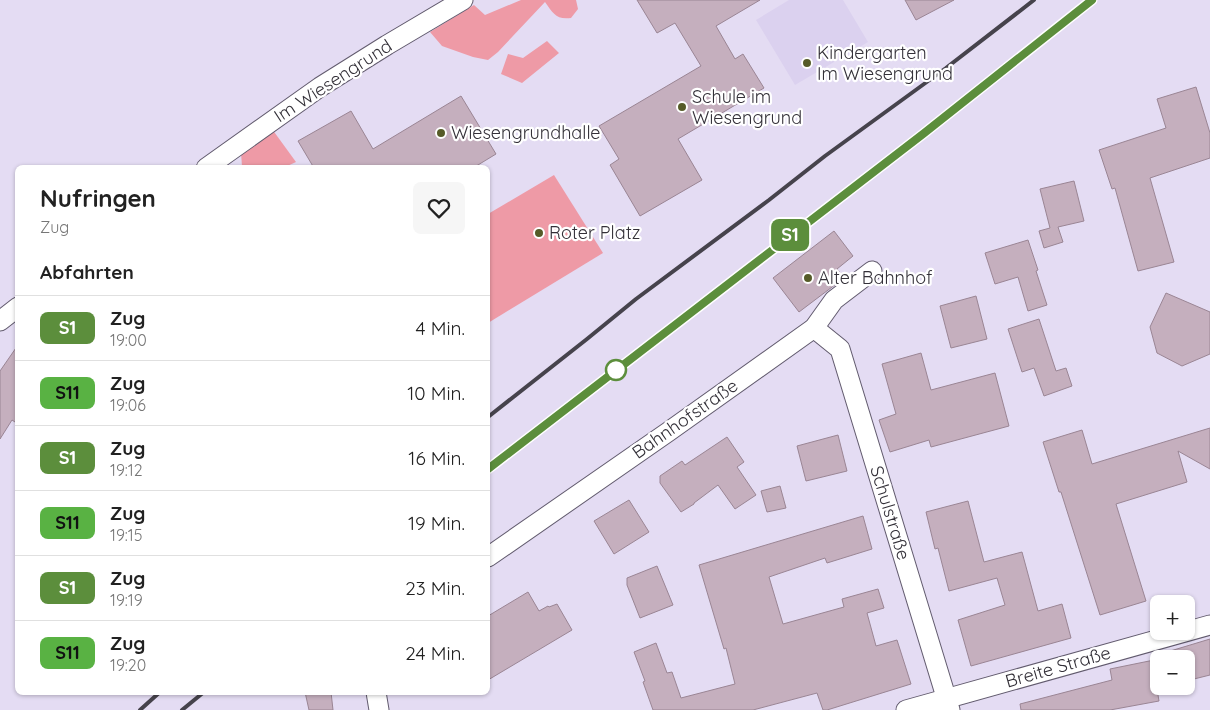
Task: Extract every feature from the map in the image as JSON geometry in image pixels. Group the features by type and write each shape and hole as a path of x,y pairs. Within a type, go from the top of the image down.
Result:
{"street":[{"name":"Im Wiesengrund","path":"210,165 320,87 463,0"},
{"name":"Bahnhofstraße","path":"490,556 814,328 834,300 872,271"},
{"path":"0,321 15,310"},
{"name":"Schulstraße","path":"814,328 840,349 948,704"},
{"name":"Breite Straße","path":"906,710 948,704 1210,625"},
{"path":"376,695 379,710"}],"shaded area":[{"path":"521,0 576,0 578,9 571,18 562,18 558,17 545,2 498,52 488,60 442,46 430,32 474,5 485,15"},
{"name":"Kindergarten Im Wiesengrund","path":"789,0 843,0 868,42 795,85 756,20"},
{"path":"547,41 559,53 522,83 501,74 508,54 523,58"},
{"path":"272,129 296,162 289,165 242,165 241,152"},
{"name":"Roter Platz","path":"554,175 603,253 490,322 490,213"}],"building":[{"name":"Schule im Wiesengrund","path":"637,0 760,0 716,26 735,59 743,54 764,88 678,139 702,180 640,216 610,165 619,159 599,126 701,66 675,23 657,33"},
{"path":"905,0 954,0 916,20"},
{"path":"1196,87 1210,133 1210,158 1150,178 1174,262 1138,271 1115,188 1112,189 1099,150 1166,128 1157,99"},
{"name":"Wiesengrundhalle","path":"461,96 496,154 478,165 312,165 298,141 351,111 373,149"},
{"path":"1074,181 1084,221 1058,227 1063,242 1044,248 1039,231 1050,228 1040,189"},
{"name":"Alter Bahnhof","path":"834,231 853,256 837,269 844,278 799,312 773,278"},
{"path":"1028,240 1047,305 1028,311 1018,277 995,284 985,253"},
{"path":"1166,293 1210,312 1210,354 1182,366 1157,353 1150,327"},
{"path":"976,296 987,339 951,348 940,306"},
{"path":"1039,319 1056,371 1066,368 1072,386 1044,396 1034,368 1022,372 1008,329"},
{"path":"15,349 15,422 12,420 0,439 0,371"},
{"path":"921,353 931,390 995,373 1009,426 931,447 929,440 890,452 879,420 896,414 882,364"},
{"path":"1210,428 1210,469 1178,451 1187,482 1116,504 1146,601 1100,615 1043,442 1082,430 1092,464"},
{"path":"838,435 847,471 806,481 797,446"},
{"path":"727,437 744,462 737,467 756,495 735,509 718,485 681,512 660,483 660,476 682,461 685,465"},
{"path":"780,486 786,508 767,512 761,491"},
{"path":"629,500 649,532 614,554 594,521"},
{"path":"968,501 984,562 1022,552 1038,611 1062,604 1071,638 971,666 958,620 1005,605 997,578 949,591 938,548 935,549 926,512"},
{"path":"863,516 872,549 827,563 825,558 769,577 783,624 844,607 842,599 878,589 884,608 867,613 876,646 897,640 911,684 827,710 823,710 817,693 753,710 653,710 634,652 656,643 667,673 672,672 681,698 735,684 726,648 724,649 699,565"},
{"path":"657,566 673,605 640,618 627,585 627,578"},
{"path":"528,592 539,611 557,604 572,630 490,679 490,615"},
{"path":"1210,639 1210,675 1195,679 1195,650 1174,650"},
{"path":"1150,661 1150,695 1158,695 1159,701 1110,710 1021,710 1020,704 1112,680 1110,669"},
{"path":"306,695 331,695 333,710 309,710"}],"railway":[{"path":"490,415 636,299 825,156 946,68 1034,0"},
{"path":"490,467 944,117 1092,0"},
{"path":"140,710 157,695"},
{"path":"182,710 200,695"}],"train":[{"name":"S1","path":"490,467 923,134 1092,0"}],"place":[{"name":"Kindergarten Im Wiesengrund","path":"807,63"},
{"name":"Schule im Wiesengrund","path":"682,107"},
{"name":"Wiesengrundhalle","path":"441,133"},
{"name":"Roter Platz","path":"539,233"},
{"name":"Alter Bahnhof","path":"808,278"}]}
